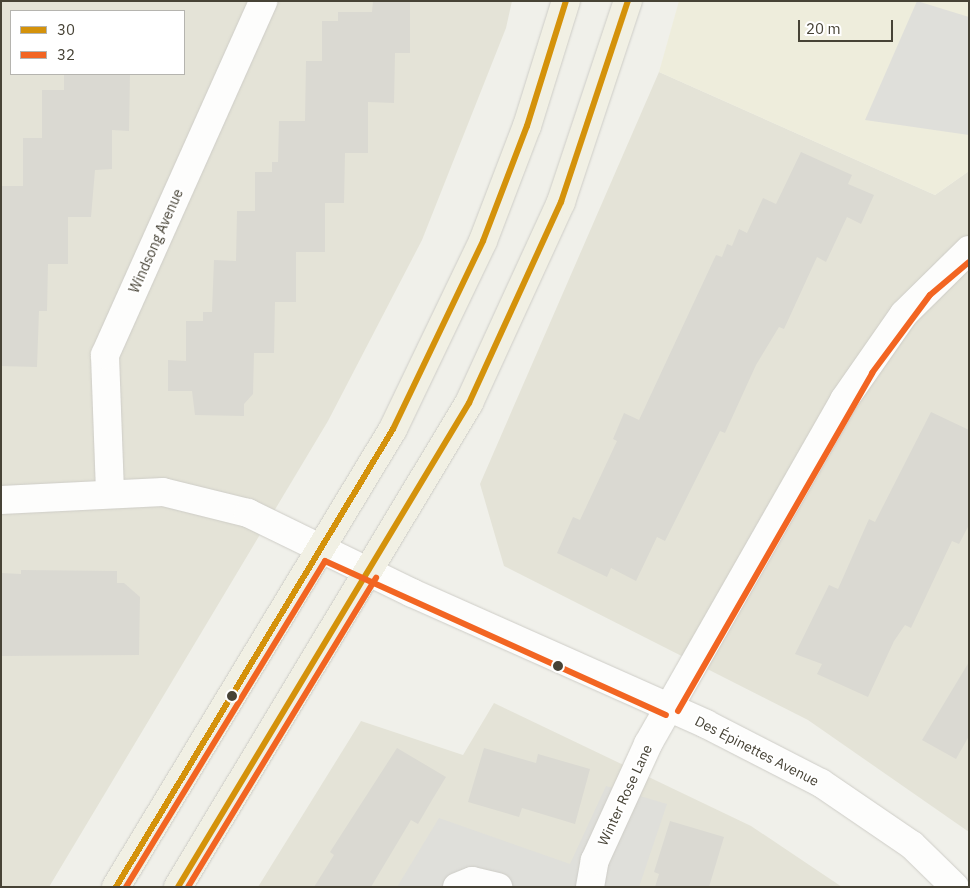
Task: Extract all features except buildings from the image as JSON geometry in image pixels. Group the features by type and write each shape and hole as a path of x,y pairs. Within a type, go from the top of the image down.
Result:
{"main road":[{"path":"116,887 322,550 393,429 468,276 527,126 566,1"},
{"path":"178,887 369,573 469,403 532,271 585,136 628,1"}],"street":[{"name":"Windsong Avenue","path":"110,492 105,355 263,1"},
{"name":"Winter Rose Lane","path":"590,887 595,860 638,762 864,368 924,289 969,250"},
{"name":"Des Épinettes Avenue","path":"1,500 110,492 163,492 214,502 248,513 369,573 670,707 873,814 955,887"},
{"path":"457,887 472,882 498,887"}],"shaded area":[{"path":"1,1 512,1 506,28 422,240 328,421 49,887 1,887"},
{"path":"679,1 969,1 969,171 935,195 659,72"},
{"path":"917,1 969,17 969,135 865,120"},
{"path":"659,72 935,195 969,171 969,832 808,720 504,566 480,484"},
{"path":"494,703 751,826 842,887 258,887 361,721 463,755"},
{"path":"606,786 667,804 639,887 397,887 439,818 570,864"}],"transit line":[{"name":"30","path":"116,887 393,429 483,241 527,126 566,1"},
{"name":"30","path":"178,887 469,403 561,202 628,1"},
{"name":"32","path":"678,711 872,373 930,295 969,262"},
{"name":"32","path":"126,887 325,561 666,715"},
{"name":"32","path":"188,887 376,578"}]}
